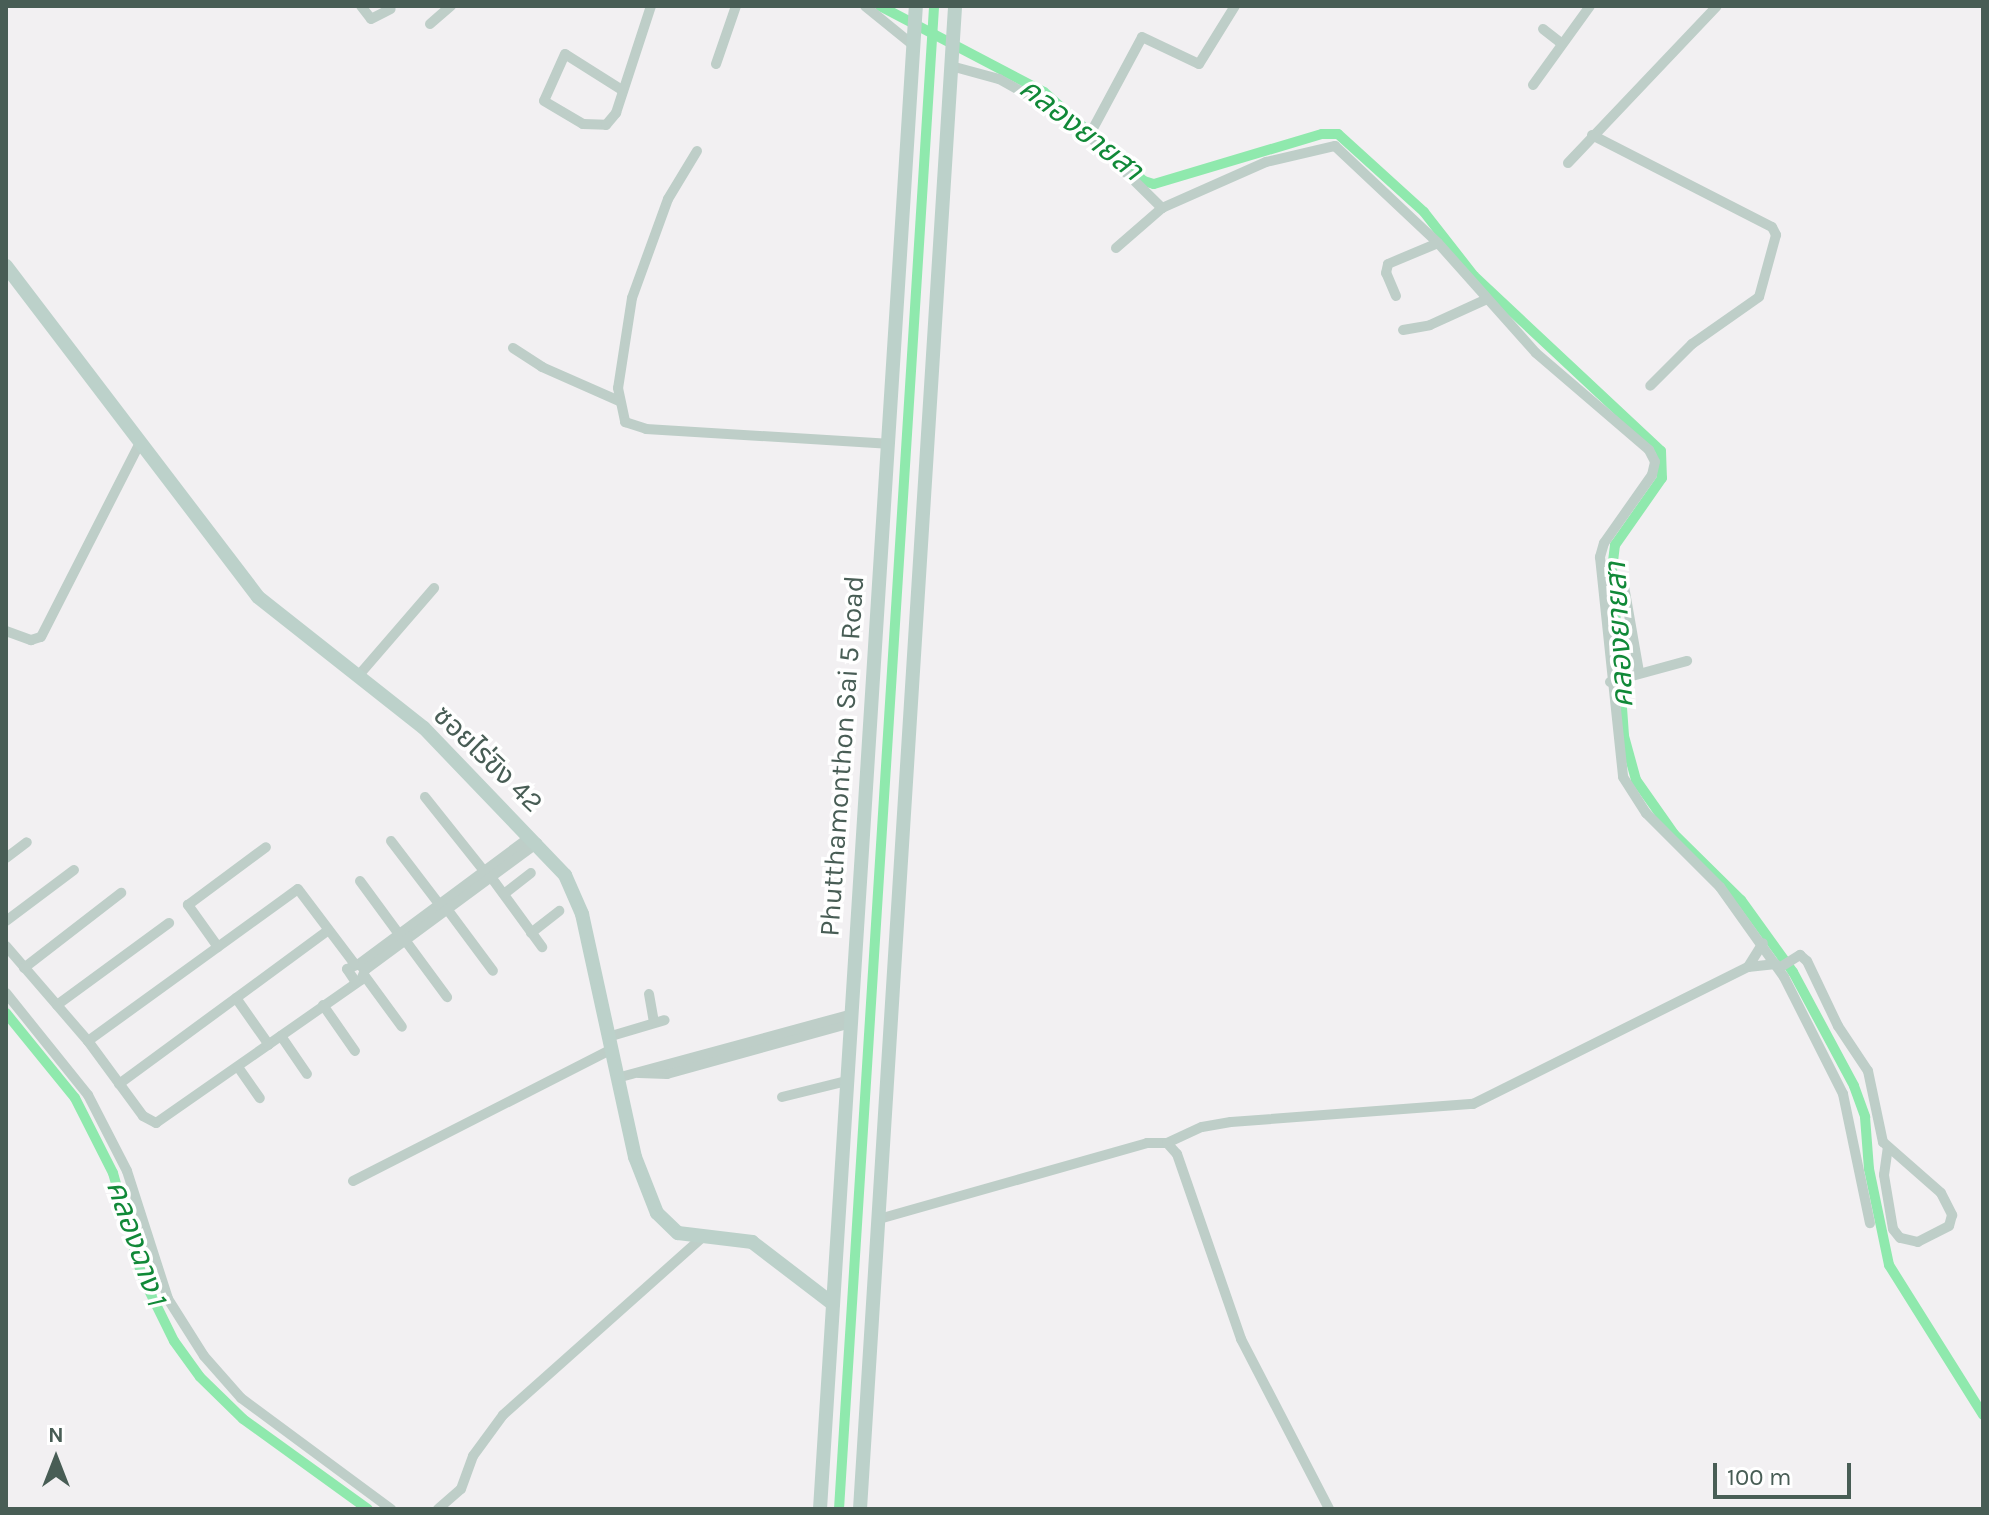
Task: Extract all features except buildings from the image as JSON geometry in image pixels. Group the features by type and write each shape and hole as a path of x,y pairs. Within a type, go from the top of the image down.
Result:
{"main road":[{"path":"860,1509 955,6"},
{"name":"Phutthamonthon Sai 5 Road","path":"820,1509 915,10"},
{"name":"ซอยไร่ขิง 42","path":"6,266 258,597 424,728 534,840 577,896 617,1078 649,1200 678,1233 752,1242 833,1304"}],"street":[{"path":"361,6 371,19 391,9"},
{"path":"430,24 451,6"},
{"path":"622,90 565,54 544,101 583,124 600,127 613,118 651,6"},
{"path":"716,64 736,6"},
{"path":"865,6 913,43"},
{"path":"1090,135 1142,37 1199,64 1235,6"},
{"path":"1533,85 1590,6"},
{"path":"1568,163 1717,6"},
{"path":"1543,29 1562,44"},
{"path":"951,64 999,79 1090,135 1162,208"},
{"path":"1592,135 1772,227 1776,235 1759,297 1692,344 1650,386"},
{"path":"1116,248 1162,208 1266,162 1335,146 1438,243 1536,353 1653,456 1652,475 1602,548 1627,788 1720,887 1780,965 1843,1094 1870,1223"},
{"path":"697,151 668,199 632,298 619,401 625,422 646,429 888,444"},
{"path":"1396,296 1386,273 1388,264 1438,243"},
{"path":"1403,330 1430,325 1487,299"},
{"path":"513,348 542,367 619,401"},
{"path":"6,631 31,640 41,637 141,441"},
{"path":"1624,586 1635,676"},
{"path":"359,675 434,588"},
{"path":"1614,681 1687,661"},
{"path":"425,797 504,894 542,947"},
{"path":"6,946 88,1041 143,1116 164,1122 323,1005 402,937 534,840"},
{"path":"391,841 493,971"},
{"path":"6,858 27,842"},
{"path":"218,947 188,905 266,847"},
{"path":"6,921 74,870"},
{"path":"504,894 531,873"},
{"path":"360,881 447,997"},
{"path":"88,1041 298,889 402,1027"},
{"path":"24,968 121,893"},
{"path":"531,933 559,911"},
{"path":"57,1005 169,923"},
{"path":"119,1084 329,930"},
{"path":"1748,967 1763,943"},
{"path":"879,1219 1147,1143 1167,1143 1202,1127 1231,1122 1473,1104 1748,967 1780,965 1796,957 1807,961 1838,1026 1868,1071 1878,1130 1888,1148 1941,1193 1952,1215 1949,1226 1918,1242 1900,1238 1893,1229 1884,1175 1888,1148"},
{"path":"6,993 88,1095 124,1164 168,1299 204,1356 241,1398 391,1509"},
{"path":"353,1181 609,1043 659,1022 649,994"},
{"path":"236,998 269,1045"},
{"path":"323,1005 355,1051"},
{"path":"617,1078 638,1072 667,1074 851,1019"},
{"path":"281,1036 307,1074"},
{"path":"238,1067 260,1098"},
{"path":"782,1097 846,1081"},
{"path":"1167,1143 1177,1154 1241,1339 1329,1509"},
{"path":"438,1509 461,1489 473,1456 503,1415 702,1238"}],"waterway":[{"name":"คลองยายสา","path":"880,6 1044,92 1144,181 1154,184 1322,134 1338,134 1424,212 1474,276 1661,451 1662,478 1615,545 1612,568 1624,736 1636,780 1674,834 1741,900 1793,972 1854,1086 1865,1117 1869,1169 1889,1265 1983,1415"},
{"path":"839,1509 934,6"},
{"name":"คลองฉาง 1","path":"6,1013 75,1098 113,1173 142,1276 174,1341 200,1377 243,1419 368,1509"}]}
